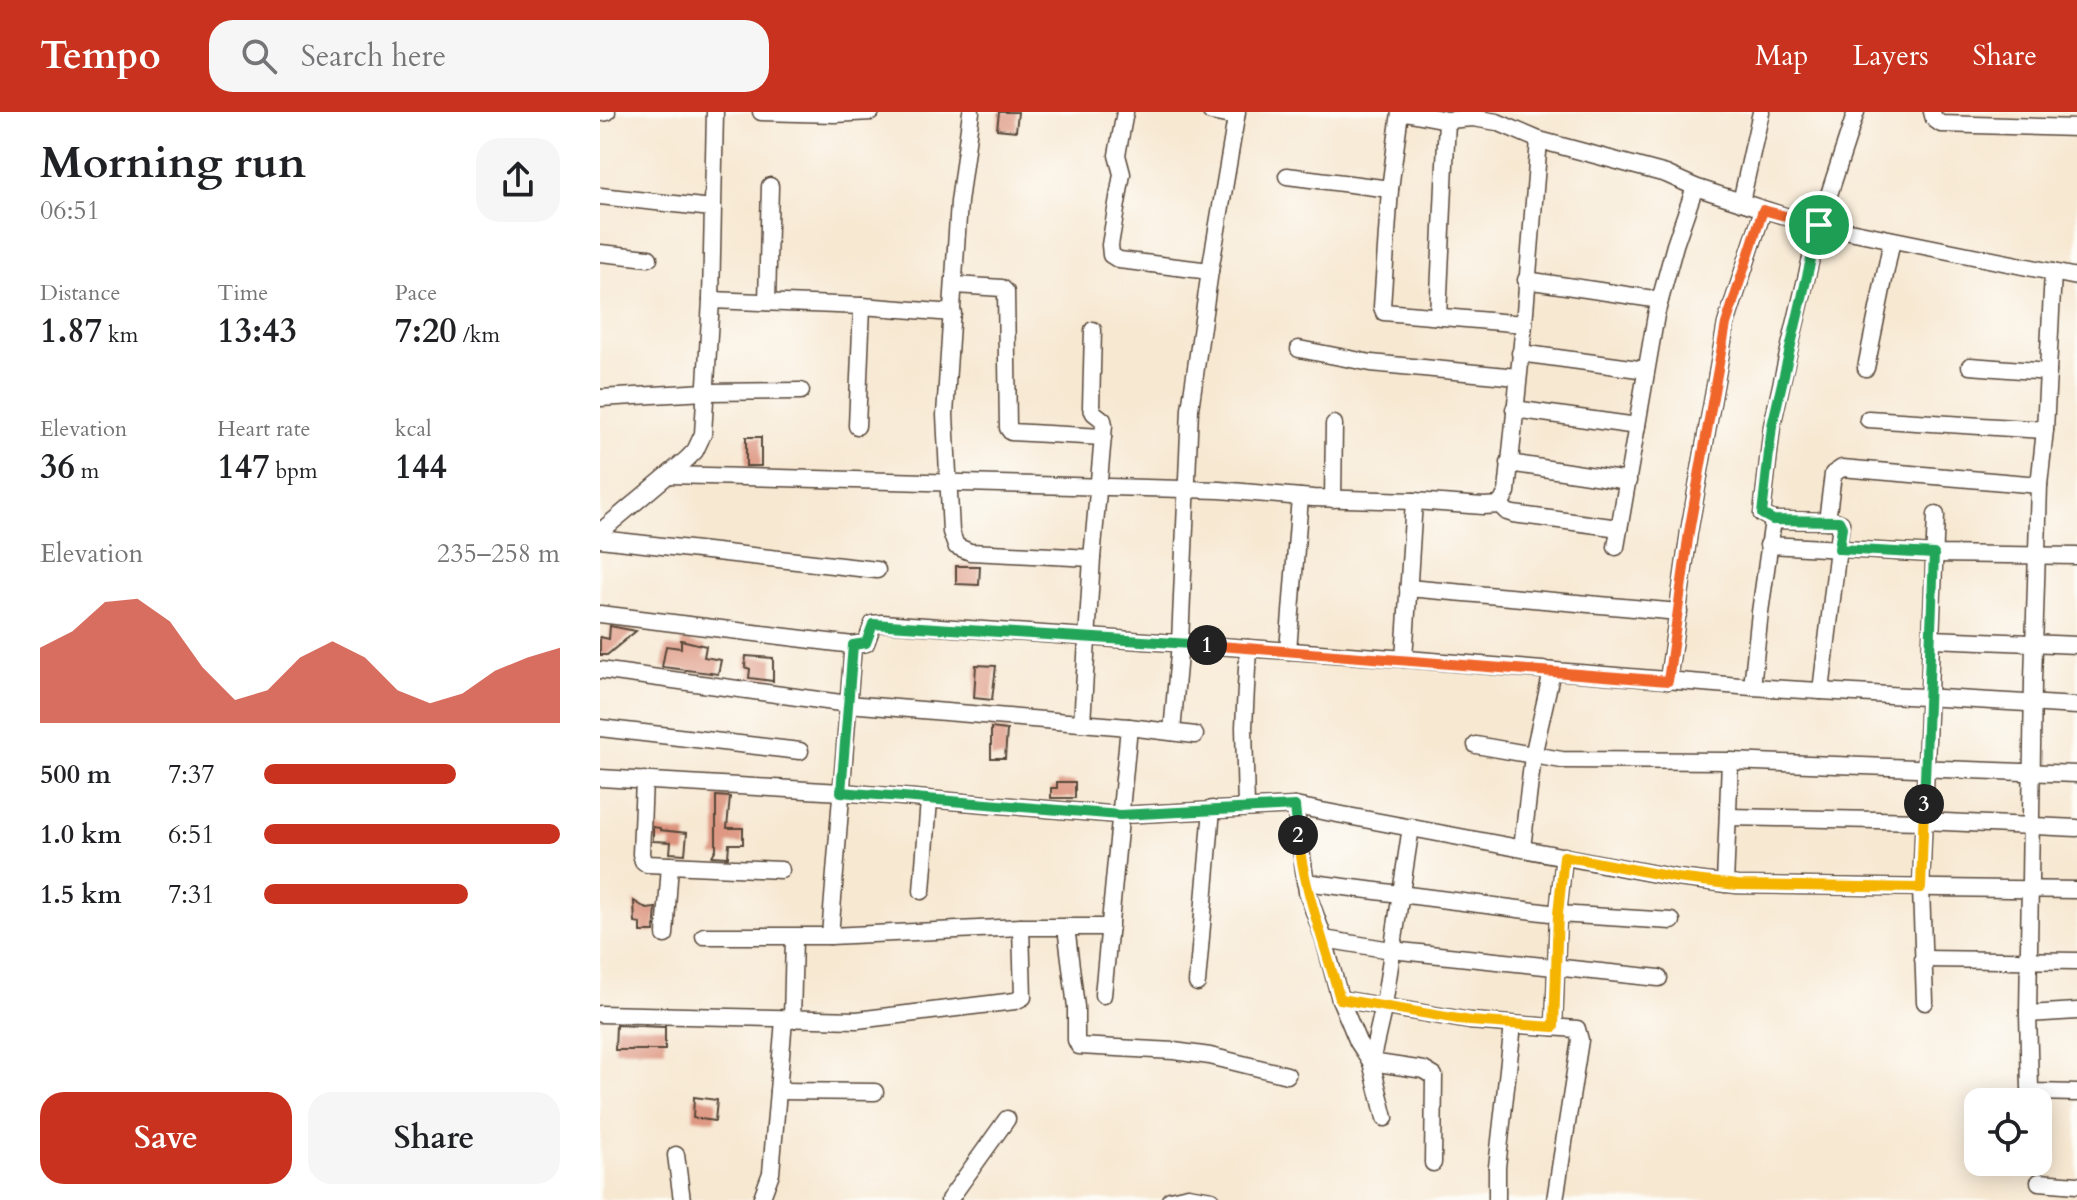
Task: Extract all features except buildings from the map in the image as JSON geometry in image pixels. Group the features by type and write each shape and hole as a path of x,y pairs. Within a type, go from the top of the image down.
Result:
{"street":[{"path":"600,113 607,112"},
{"path":"600,532 670,475 701,442 711,300 715,112"},
{"path":"761,112 871,112"},
{"path":"971,112 959,202 945,415 951,532 956,546 962,550 1092,558"},
{"path":"1125,112 1117,155 1122,174 1110,253 1119,260 1210,271"},
{"path":"1172,732 1180,643 1190,409 1237,115 1211,112"},
{"path":"1524,324 1389,314 1383,310 1390,189 1402,112 1447,120 1485,120 1539,140 1666,174 1763,210 1819,225 2077,277"},
{"path":"1741,202 1761,112"},
{"path":"1821,691 1841,523 1773,520 1762,514 1772,426 1819,225 1856,112"},
{"path":"1932,112 1934,119 1941,124 2033,120 2077,128"},
{"path":"1438,316 1447,120"},
{"path":"1500,505 1507,492 1539,140"},
{"path":"1287,176 1390,189"},
{"path":"767,302 770,186"},
{"path":"1616,547 1660,300 1695,187"},
{"path":"600,196 712,208"},
{"path":"1668,681 1689,532 1726,324 1763,210"},
{"path":"1866,368 1892,240"},
{"path":"600,253 649,258"},
{"path":"2053,272 2039,485 2028,1014 2030,1089 2035,1092 2077,1093"},
{"path":"1526,280 1660,300"},
{"path":"955,285 1002,288 1006,292 1008,428 1011,432 1103,437"},
{"path":"711,300 953,313"},
{"path":"857,426 862,306"},
{"path":"1082,723 1103,437 1103,420 1091,407 1093,330"},
{"path":"1299,349 1371,363 1517,377"},
{"path":"1520,353 1646,370"},
{"path":"1970,366 2048,372"},
{"path":"600,398 801,391"},
{"path":"1514,409 1637,426"},
{"path":"1868,419 2045,430"},
{"path":"1333,499 1334,424"},
{"path":"1509,463 1628,481"},
{"path":"1827,521 1833,474 1842,468 2039,485"},
{"path":"670,475 948,481 1500,505 1513,514 1619,528"},
{"path":"1288,651 1300,497"},
{"path":"1404,659 1414,501"},
{"path":"1925,1002 1921,888 1936,515"},
{"path":"1752,687 1773,520"},
{"path":"600,539 877,570"},
{"path":"1768,545 1934,554 2077,556"},
{"path":"1408,588 1679,612"},
{"path":"600,614 853,645 866,643 872,627 878,623 1404,659 1752,687 2077,706"},
{"path":"1932,639 2077,645"},
{"path":"830,936 853,645"},
{"path":"1246,808 1244,727 1248,648"},
{"path":"600,670 848,704 1195,735"},
{"path":"1522,848 1533,756 1552,671"},
{"path":"1103,995 1129,727"},
{"path":"600,728 800,751"},
{"path":"1476,745 1562,760 1730,761 2077,774"},
{"path":"1725,884 1730,761"},
{"path":"600,778 841,792 1120,815 1295,806 1677,878 1725,884 2077,890"},
{"path":"644,780 643,861 647,864 781,870"},
{"path":"922,891 929,800"},
{"path":"1295,806 1305,882 1340,999 1358,1042 1371,1062 1385,1118"},
{"path":"1197,983 1212,809"},
{"path":"1728,817 2077,828"},
{"path":"1371,1062 1384,1005 1411,827"},
{"path":"1554,1027 1558,914 1564,856"},
{"path":"665,935 670,865"},
{"path":"1305,882 1558,914 1672,921"},
{"path":"704,936 794,937 1021,927 1110,927"},
{"path":"600,1014 857,1020 1020,999 1023,994 1021,927"},
{"path":"1066,927 1079,1046 1188,1053 1287,1075"},
{"path":"761,1200 771,1173 794,937"},
{"path":"1324,939 1391,950 1659,978"},
{"path":"1923,959 2077,961"},
{"path":"1340,999 1420,1014 1577,1029 1580,1036 1555,1200"},
{"path":"2028,1014 2077,1011"},
{"path":"1497,1200 1497,1167 1513,1025"},
{"path":"1371,1062 1424,1070 1434,1076 1433,1163"},
{"path":"778,1091 875,1092"},
{"path":"949,1200 1007,1119"},
{"path":"676,1155 682,1200"},
{"path":"2039,1182 2077,1185"},
{"path":"1170,1200 1188,1196 1212,1200"}],"route":[{"path":"1763,210 1819,225 1772,426 1762,514 1773,520 1839,521 1842,527 1839,549 1934,554 1921,888 1737,885 1677,878 1564,856 1558,914 1554,1027 1513,1025 1420,1014 1340,999 1307,892 1295,806 1120,815 841,792 853,645 866,643 873,624 878,623 1407,659 1668,681 1689,532 1726,324 1763,210"}]}
